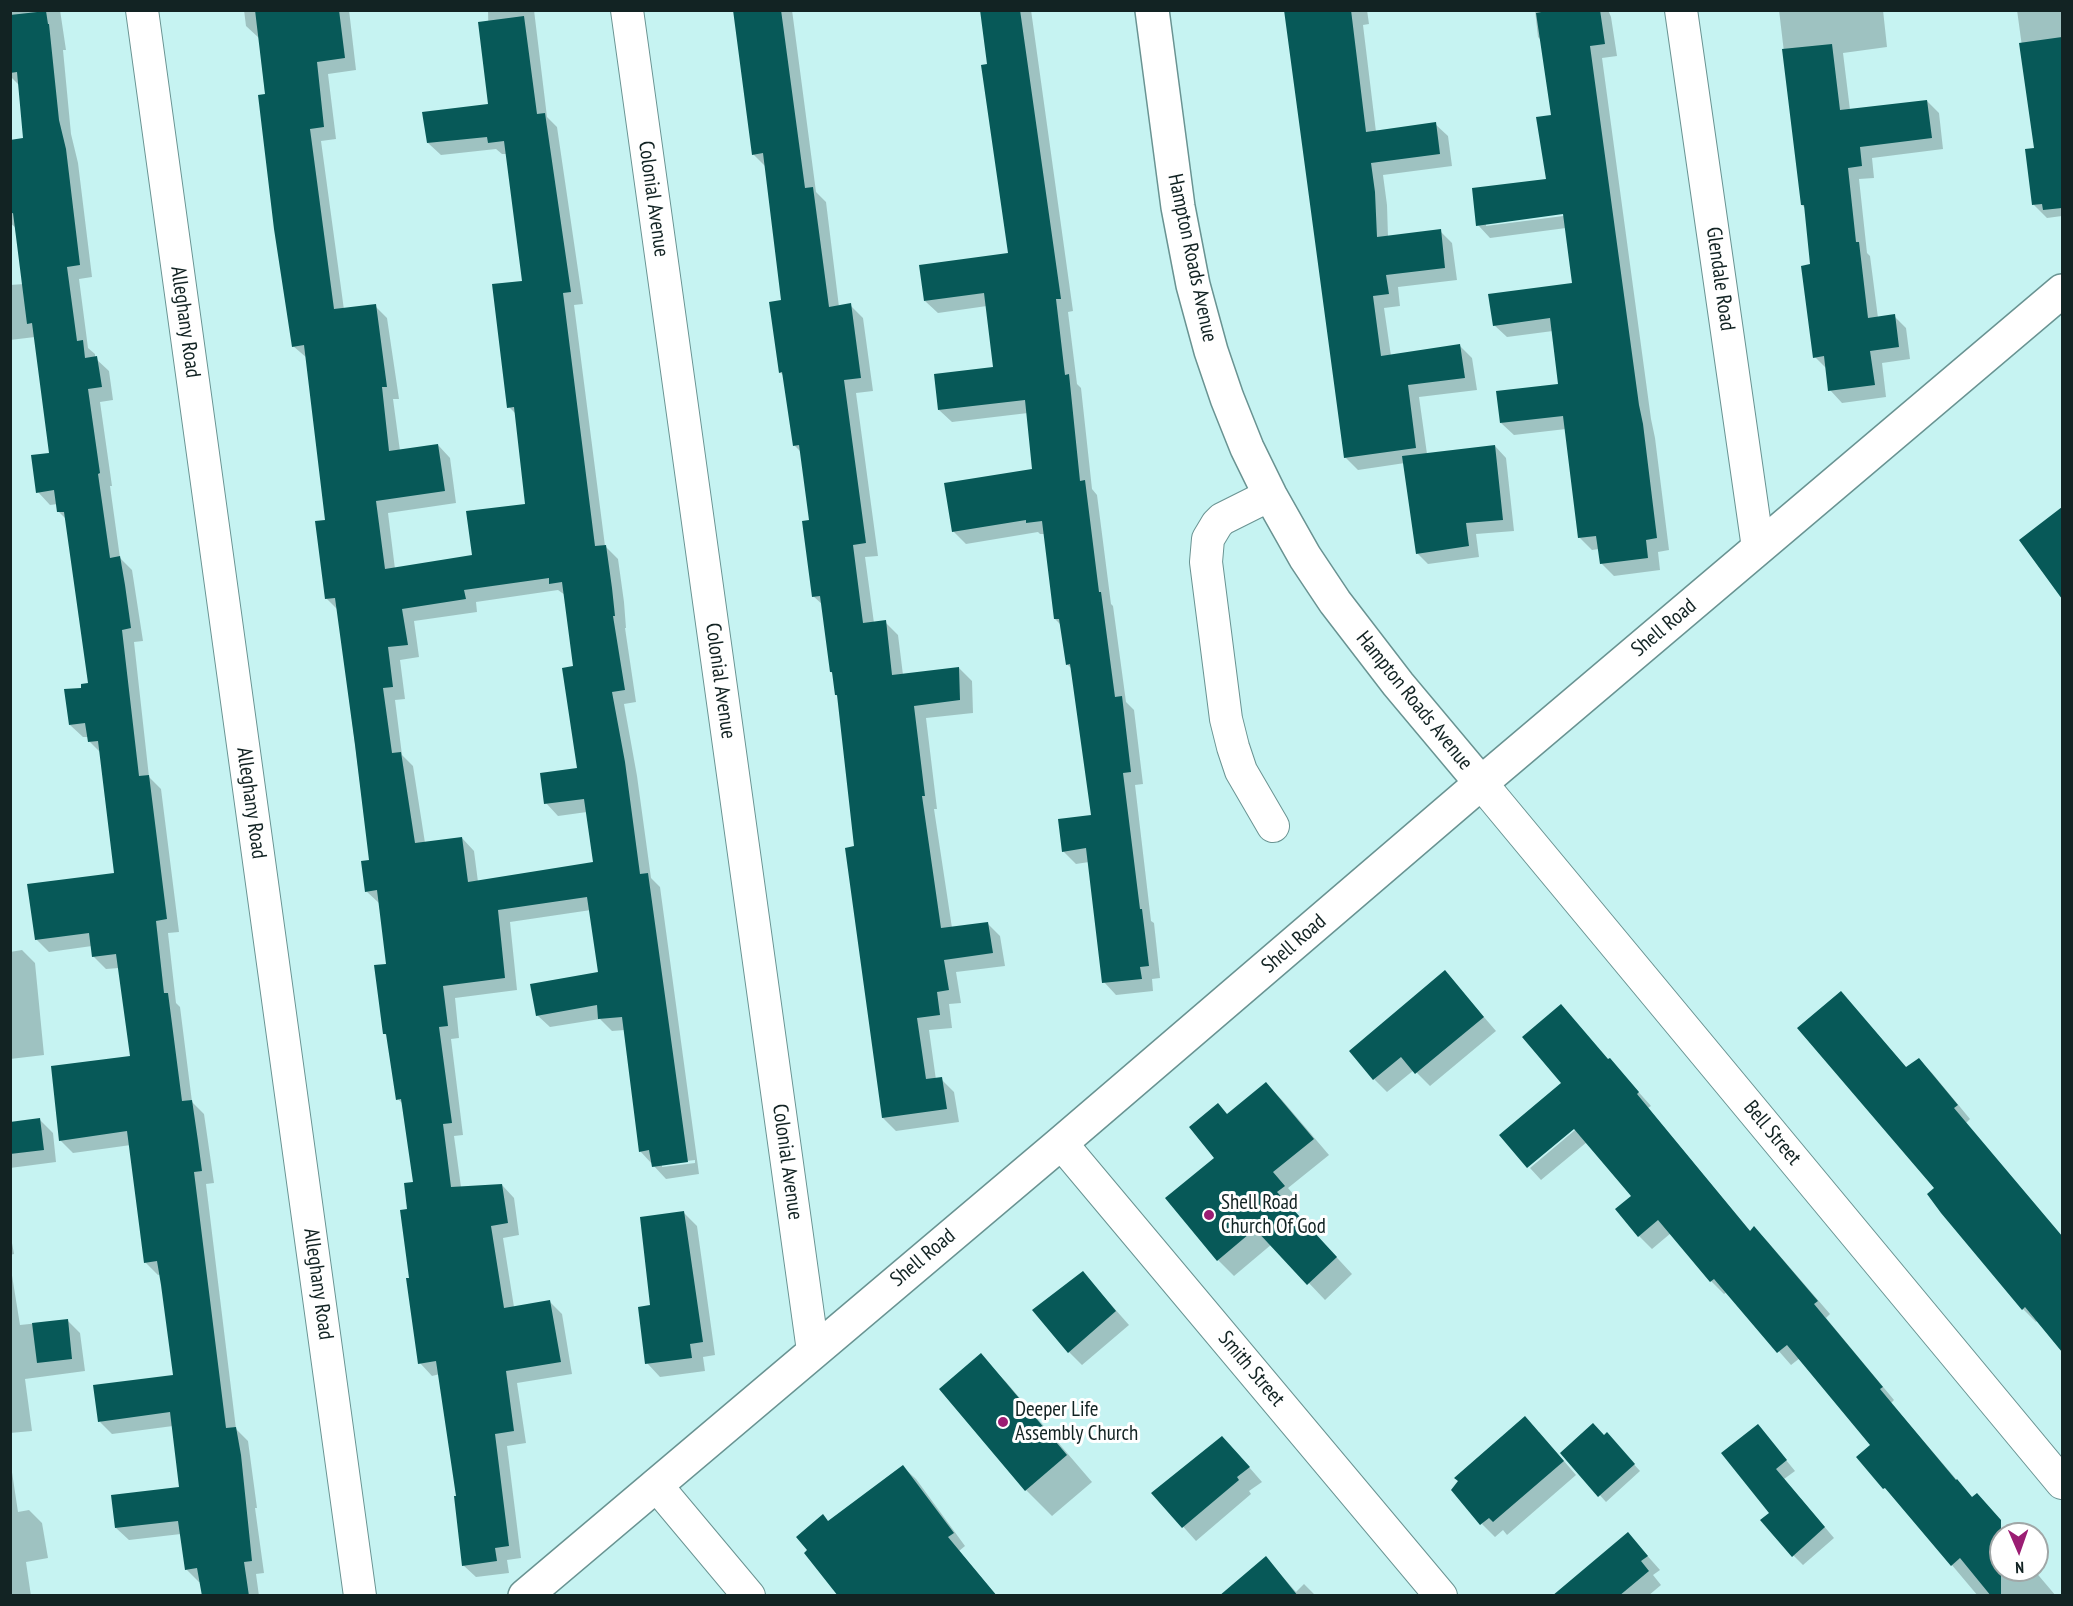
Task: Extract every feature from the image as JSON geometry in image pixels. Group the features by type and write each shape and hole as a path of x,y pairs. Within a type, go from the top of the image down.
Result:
{"street":[{"name":"Alleghany Road","path":"142,10 360,1596"},
{"name":"Colonial Avenue","path":"627,10 813,1351"},
{"name":"Hampton Roads Avenue","path":"1152,10 1178,207 1193,285 1211,351 1247,448 1305,557 1335,602 1398,684 1481,783"},
{"name":"Glendale Road","path":"1681,10 1758,548"},
{"name":"Shell Road","path":"525,1596 2062,291"},
{"path":"1270,495 1222,519 1217,524 1208,539 1206,562 1226,719 1233,747 1241,771 1273,826"},
{"name":"Bell Street","path":"1481,783 2062,1483"},
{"name":"Smith Street","path":"1061,1143 1441,1596"},
{"path":"656,1485 749,1596"}],"building":[{"path":"255,10 339,10 345,58 317,62 324,127 310,129 334,309 376,304 387,387 382,387 389,451 438,444 445,491 376,501 385,569 472,555 466,511 525,504 514,407 507,408 492,284 522,281 504,141 488,143 487,137 427,143 422,112 488,104 478,22 524,16 537,114 545,113 571,292 563,293 595,546 606,545 615,616 613,616 625,690 612,692 625,762 640,874 648,873 688,1162 652,1167 649,1150 639,1152 622,1017 598,1019 597,1005 536,1016 530,984 598,972 587,897 498,910 505,978 443,986 448,1026 439,1027 452,1123 443,1124 451,1187 502,1184 508,1223 491,1226 504,1308 550,1300 561,1362 506,1371 514,1431 495,1434 509,1546 495,1548 497,1561 462,1566 454,1496 456,1496 436,1361 418,1364 406,1278 409,1278 400,1210 407,1209 404,1183 413,1182 401,1099 396,1100 386,1034 383,1034 374,965 386,964 377,890 365,892 361,861 369,860 355,745 335,598 325,599 315,521 325,520 304,345 292,347 274,229 258,95 265,94","holes":["549,578 549,584 562,582 573,666 562,668 577,768 540,773 544,804 584,799 593,862 468,882 462,837 415,843 401,752 392,753 383,688 393,687 388,647 408,645 402,609 466,599 464,590"]},
{"path":"733,10 781,10 805,188 813,187 829,307 851,303 861,378 844,380 866,543 853,545 863,623 886,620 892,675 959,667 960,700 914,706 925,796 922,796 941,928 988,922 993,953 944,960 949,990 937,992 940,1015 917,1018 926,1079 942,1077 947,1109 882,1118 845,848 854,846 837,695 835,695 832,672 830,672 820,596 812,597 802,521 809,520 799,445 793,446 782,372 779,373 769,302 781,300 763,153 752,155"},
{"path":"980,10 1020,10 1061,299 1056,299 1065,375 1069,374 1080,481 1085,480 1115,697 1122,696 1131,772 1123,773 1149,966 1140,967 1142,979 1102,983 1086,848 1062,852 1058,819 1091,815 1070,664 1066,665 1059,619 1054,619 1042,521 1026,523 1026,520 952,532 944,483 1032,469 1025,400 938,410 934,374 993,367 984,293 924,301 919,265 1008,253 981,65 987,64"},
{"path":"1284,10 1351,10 1366,132 1436,122 1440,154 1371,163 1377,237 1441,229 1445,268 1386,275 1389,294 1373,296 1381,356 1460,344 1465,378 1408,385 1416,448 1344,458"},
{"path":"1552,10 1600,10 1605,44 1590,46 1657,538 1646,540 1648,558 1600,564 1596,536 1578,538 1563,416 1500,423 1496,391 1558,384 1550,318 1493,326 1488,294 1572,283 1563,214 1476,226 1472,188 1546,179 1536,117 1551,115 1536,13"},
{"path":"46,11 80,265 67,267 77,341 83,340 85,358 97,356 102,387 88,389 100,473 98,474 110,558 120,556 131,628 122,630 139,776 149,775 167,919 156,921 164,993 168,993 182,1101 192,1100 198,1141 202,1171 194,1172 226,1428 236,1427 241,1455 252,1561 244,1562 249,1596 202,1596 197,1568 185,1570 178,1521 115,1528 111,1495 179,1487 170,1412 98,1422 93,1385 173,1375 161,1285 157,1261 144,1263 127,1131 59,1141 51,1066 130,1056 116,954 92,957 89,933 35,940 27,884 114,873 98,741 88,742 85,723 69,725 64,689 81,688 81,684 88,683 64,512 57,512 54,490 36,493 31,455 49,453 32,323 27,324 13,213 10,214 10,140 23,138 17,72 10,73 10,15"},
{"path":"2062,37 2062,208 2043,210 2042,204 2032,205 2025,149 2034,148 2019,43"},
{"path":"1832,44 1840,110 1927,100 1932,138 1860,147 1862,166 1848,168 1856,242 1859,242 1868,318 1895,314 1899,347 1870,351 1875,385 1828,391 1824,356 1813,358 1801,266 1810,264 1782,49"},
{"path":"1495,445 1503,520 1466,523 1469,546 1416,554 1402,456"},
{"path":"2062,507 2062,599 2019,540"},
{"path":"1445,970 1484,1017 1415,1074 1401,1057 1373,1080 1349,1051"},
{"path":"1841,991 1906,1067 1919,1058 1958,1105 1954,1108 2062,1236 2062,1352 2025,1307 2022,1310 1941,1213 1927,1194 1934,1188 1797,1028"},
{"path":"1561,1004 1639,1092 1637,1094 1750,1231 1754,1226 1818,1301 1814,1304 1883,1387 1880,1389 1956,1480 1972,1497 1977,1493 2001,1520 2001,1522 1989,1522 1989,1582 2001,1582 2001,1596 1991,1596 1960,1558 1951,1566 1885,1488 1883,1489 1856,1457 1870,1445 1787,1345 1777,1353 1714,1279 1710,1282 1658,1220 1638,1237 1615,1209 1631,1196 1574,1129 1527,1168 1499,1135 1561,1083 1522,1037"},
{"path":"1266,1082 1314,1139 1273,1172 1285,1186 1277,1192 1337,1257 1307,1285 1255,1229 1217,1261 1165,1198 1214,1158 1189,1127 1218,1103 1227,1114"},
{"path":"40,1118 44,1150 10,1154 10,1122"},
{"path":"684,1211 703,1342 690,1344 692,1358 645,1364 638,1307 650,1305 640,1217"},
{"path":"1083,1271 1116,1311 1068,1353 1032,1310"},
{"path":"68,1319 72,1359 37,1363 32,1323"},
{"name":"Deeper Life Assembly Church","path":"981,1353 1067,1455 1025,1491 939,1389"},
{"path":"1525,1416 1564,1461 1493,1522 1489,1518 1480,1525 1451,1490 1458,1481 1454,1478"},
{"path":"1593,1423 1604,1435 1607,1432 1635,1464 1598,1497 1560,1453"},
{"path":"1758,1424 1787,1460 1776,1469 1825,1527 1792,1557 1760,1520 1769,1513 1721,1453"},
{"path":"1222,1436 1250,1467 1237,1477 1239,1480 1182,1528 1151,1493"},
{"path":"903,1465 954,1533 948,1537 997,1596 838,1596 804,1553 807,1550 796,1537 823,1514 828,1521"},
{"path":"1628,1532 1648,1556 1641,1561 1649,1571 1619,1596 1552,1596"},
{"path":"1266,1556 1298,1596 1219,1596"}],"place":[{"name":"Shell Road Church Of God","path":"1209,1215"},
{"name":"Deeper Life Assembly Church","path":"1003,1422"}]}
